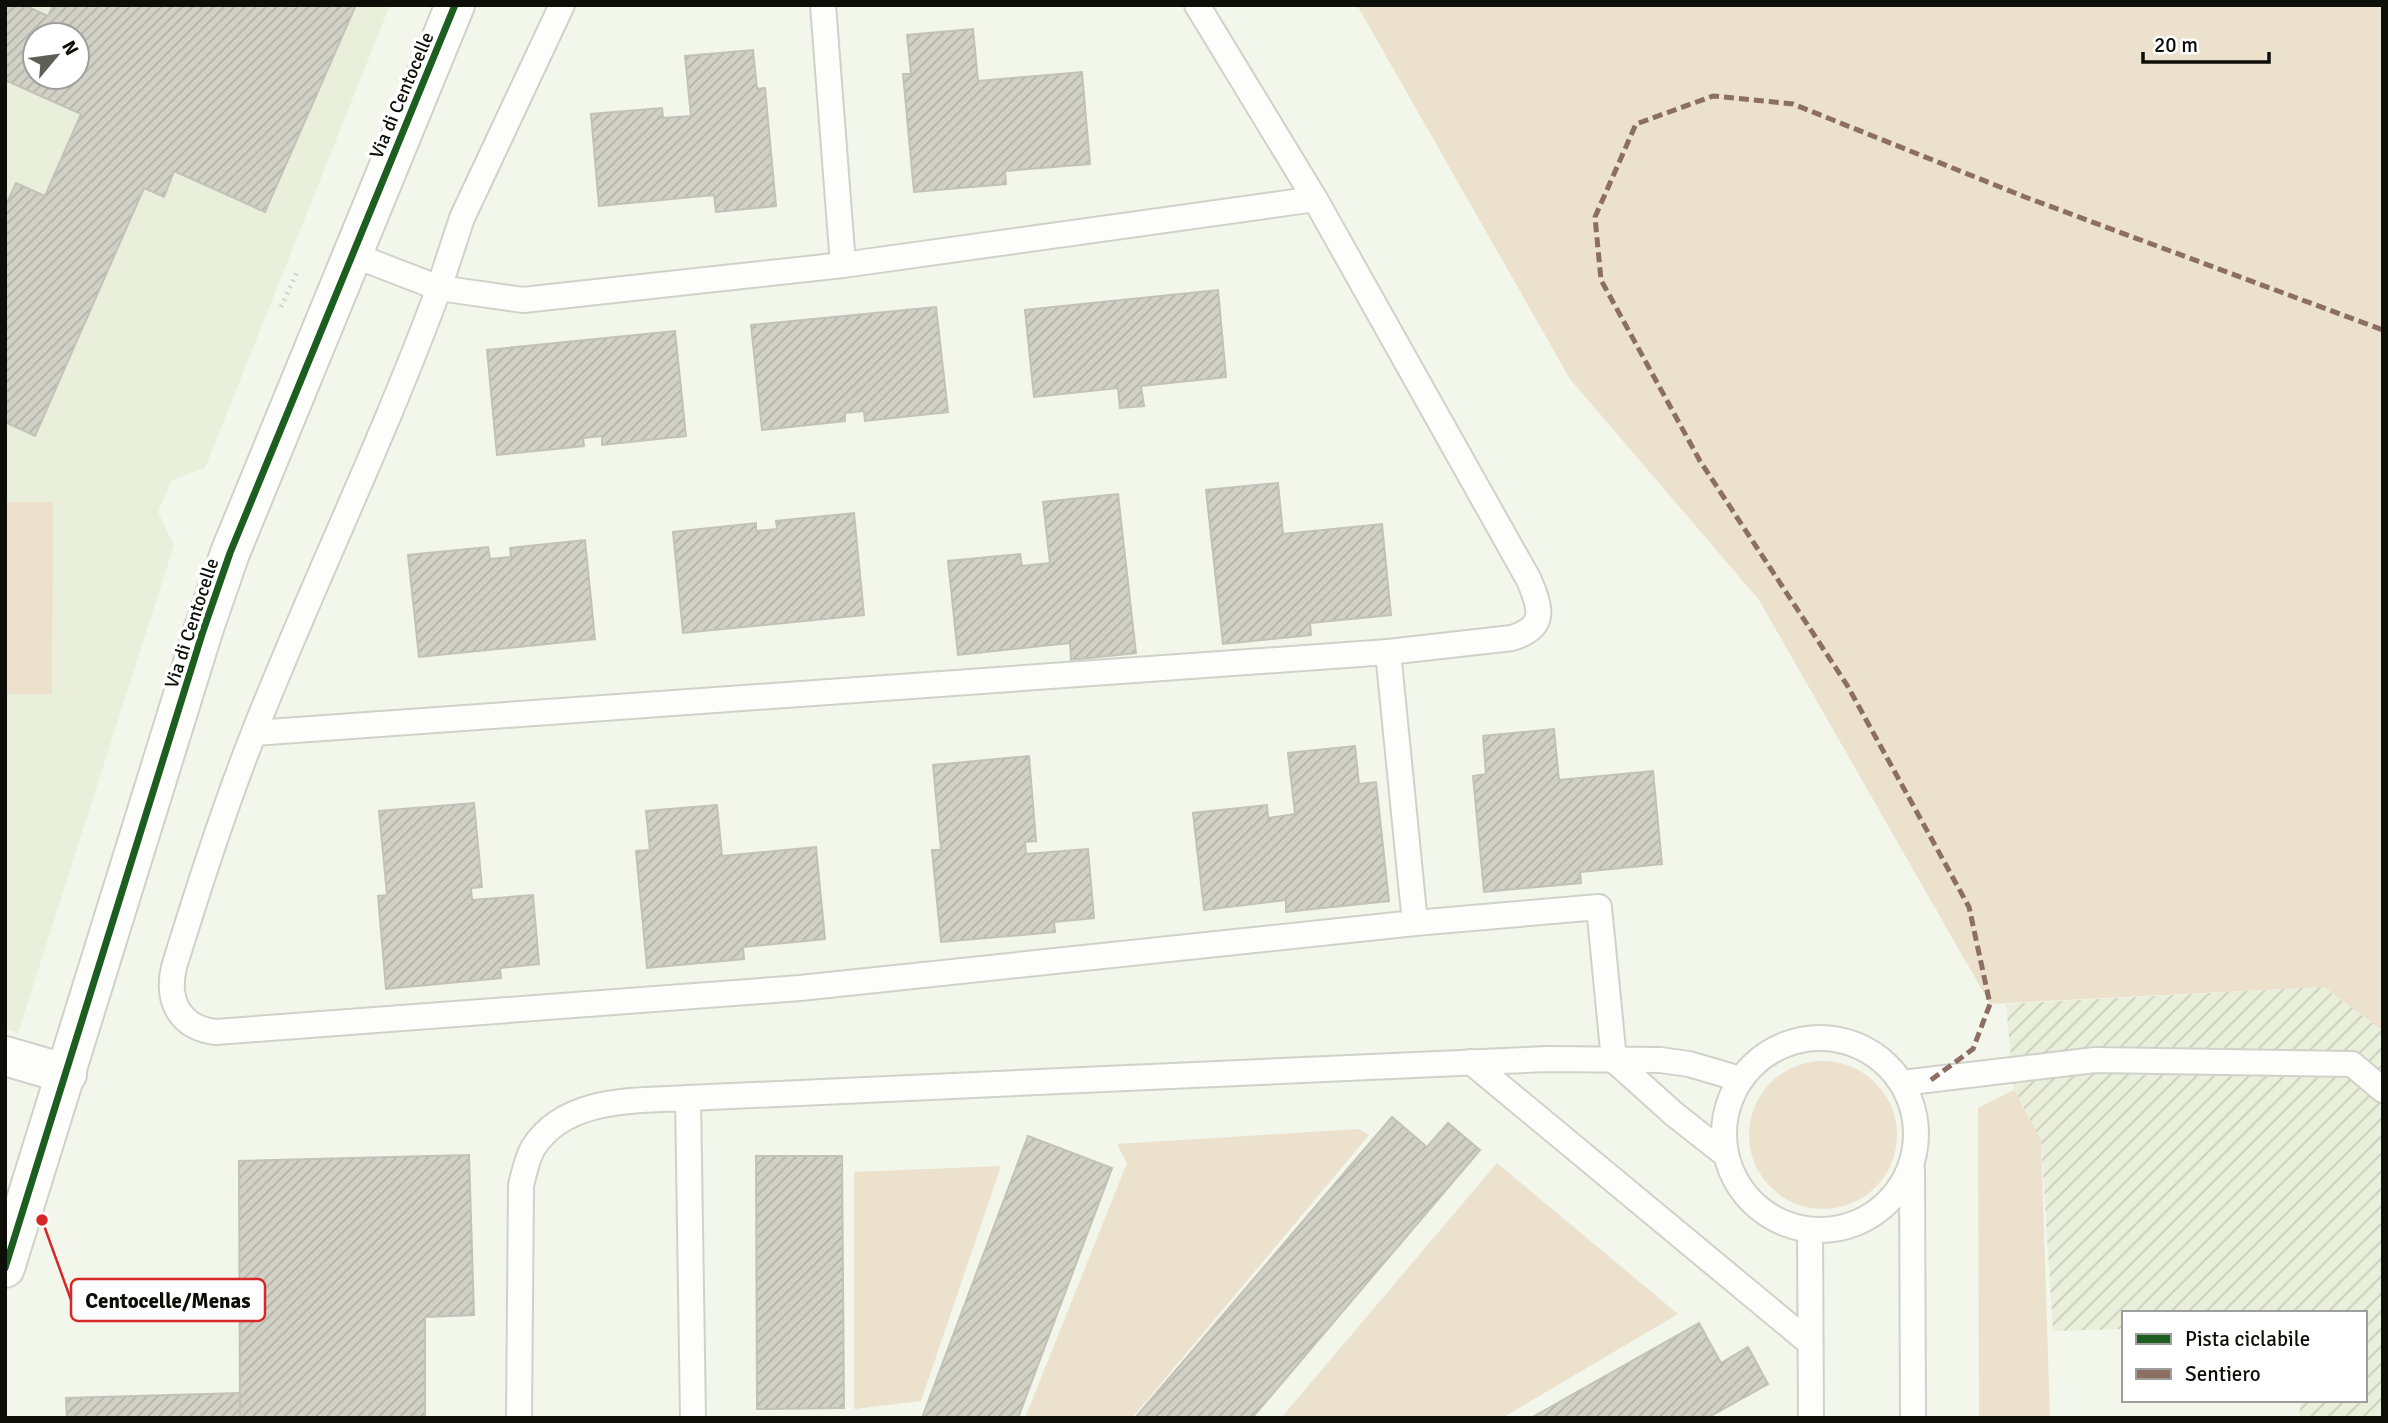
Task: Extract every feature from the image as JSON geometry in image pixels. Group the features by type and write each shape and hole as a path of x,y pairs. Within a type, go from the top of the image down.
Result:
{"street":[{"name":"Via di Centocelle","path":"5,1268 230,552 455,5"},
{"path":"5,1056 66,1074"}],"lane":[{"path":"823,5 843,265"},
{"path":"254,733 1388,652 1512,638 1525,634 1534,627 1539,616 1537,599 1522,568 1315,199 1197,5"},
{"path":"569,6 462,218 405,379 254,733 198,890 172,977 171,988 179,1012 188,1023 206,1031 800,988 1415,923 1599,907 1614,1060 1674,1114 1726,1155"},
{"path":"351,254 439,288 523,300 843,265 1315,199"},
{"path":"1388,652 1415,923"},
{"path":"1912,1165 1896,1194 1872,1216 1842,1228 1810,1230 1790,1226 1756,1206 1742,1191 1732,1174 1723,1135 1731,1096 1754,1062 1791,1041 1812,1037 1853,1043 1889,1066 1902,1083 1911,1102 1916,1123 1912,1165 1913,1418"},
{"path":"519,1418 521,1185 532,1149 555,1123 586,1107 638,1100 1547,1059 1660,1060 1689,1064 1740,1079"},
{"path":"1902,1083 2109,1060 2352,1064 2383,1090"},
{"path":"1471,1062 1810,1343"},
{"path":"688,1098 693,1418"},
{"path":"1810,1230 1811,1418"}],"shaded area":[{"path":"5,5 390,5 205,468 172,480 158,512 174,545 18,1033 5,1029"},
{"path":"1357,5 2383,5 2383,1031 2324,987 1990,1004 1759,600 1570,379"},
{"path":"5,502 53,502 52,694 5,694"},
{"path":"2324,987 2383,1031 2383,1418 2300,1418 2300,1402 2367,1402 2367,1311 2122,1311 2122,1329 2053,1331 2041,1140 2014,1090 2006,1004"},
{"path":"1823,1061 1851,1067 1875,1083 1891,1107 1897,1135 1891,1163 1875,1187 1851,1203 1823,1209 1795,1203 1771,1187 1755,1163 1749,1135 1755,1107 1771,1083 1795,1067"},
{"path":"2014,1090 2041,1140 2050,1418 1979,1418 1978,1108"},
{"path":"1359,1129 1369,1135 1132,1418 1025,1418 1127,1163 1117,1144"},
{"path":"1497,1163 1678,1314 1502,1418 1281,1418"},
{"path":"1001,1166 921,1401 854,1409 854,1172"}],"building":[{"path":"5,5 24,5 48,16 53,5 356,5 265,212 174,171 164,197 144,188 35,436 5,422 5,207 16,183 45,196 81,114 30,91 91,91 91,21 21,21 21,87 5,80"},
{"path":"973,29 978,81 1082,72 1090,164 1005,171 1006,184 914,192 903,74 911,74 907,35"},
{"path":"753,50 757,89 765,88 776,206 716,212 714,195 599,206 591,114 662,108 663,118 691,116 685,56"},
{"path":"1218,290 1226,377 1141,386 1144,406 1120,408 1118,388 1034,397 1025,310"},
{"path":"936,307 948,412 865,421 864,411 845,413 845,421 762,430 751,325"},
{"path":"675,331 686,436 602,445 602,436 583,438 584,446 497,455 487,350"},
{"path":"1278,483 1283,534 1382,524 1391,615 1310,623 1311,635 1223,644 1206,490"},
{"path":"1118,494 1136,653 1071,660 1070,643 958,655 948,561 1020,554 1022,566 1050,563 1043,502"},
{"path":"854,513 864,615 683,633 673,532 756,523 756,531 777,529 776,521"},
{"path":"585,540 595,639 419,657 408,555 488,547 490,559 511,557 510,548"},
{"path":"1554,729 1559,780 1653,771 1662,864 1580,872 1581,883 1484,892 1473,776 1486,774 1483,736"},
{"path":"1355,746 1359,784 1376,782 1389,901 1286,912 1286,900 1204,910 1193,813 1267,805 1268,818 1295,814 1288,753"},
{"path":"1029,756 1036,841 1025,842 1026,854 1088,849 1094,918 1054,922 1055,932 941,942 932,850 941,850 933,765"},
{"path":"474,803 482,887 471,888 472,900 533,895 539,964 500,968 501,978 386,989 378,896 387,895 379,811"},
{"path":"717,805 722,856 816,847 825,939 743,947 744,959 647,968 636,851 650,850 646,811"},
{"path":"1392,1117 1427,1147 1448,1123 1480,1150 1252,1418 1135,1418"},
{"path":"1028,1136 1112,1168 1018,1418 922,1418"},
{"path":"469,1155 474,1315 425,1317 425,1418 240,1418 239,1161"},
{"path":"756,1156 842,1156 844,1408 757,1409"},
{"path":"1699,1323 1721,1363 1748,1347 1768,1384 1707,1418 1531,1418"},
{"path":"240,1393 240,1418 67,1418 66,1398"}],"marked path":[{"path":"1931,1080 1973,1049 1990,1004 1969,907 1847,685 1700,461 1601,280 1595,217 1636,124 1713,96 1793,104 2025,197 2383,330"}],"cycle path":[{"path":"5,1268 203,631 230,553 455,5"}],"place":[{"name":"Centocelle/Menas","path":"42,1220"}]}
